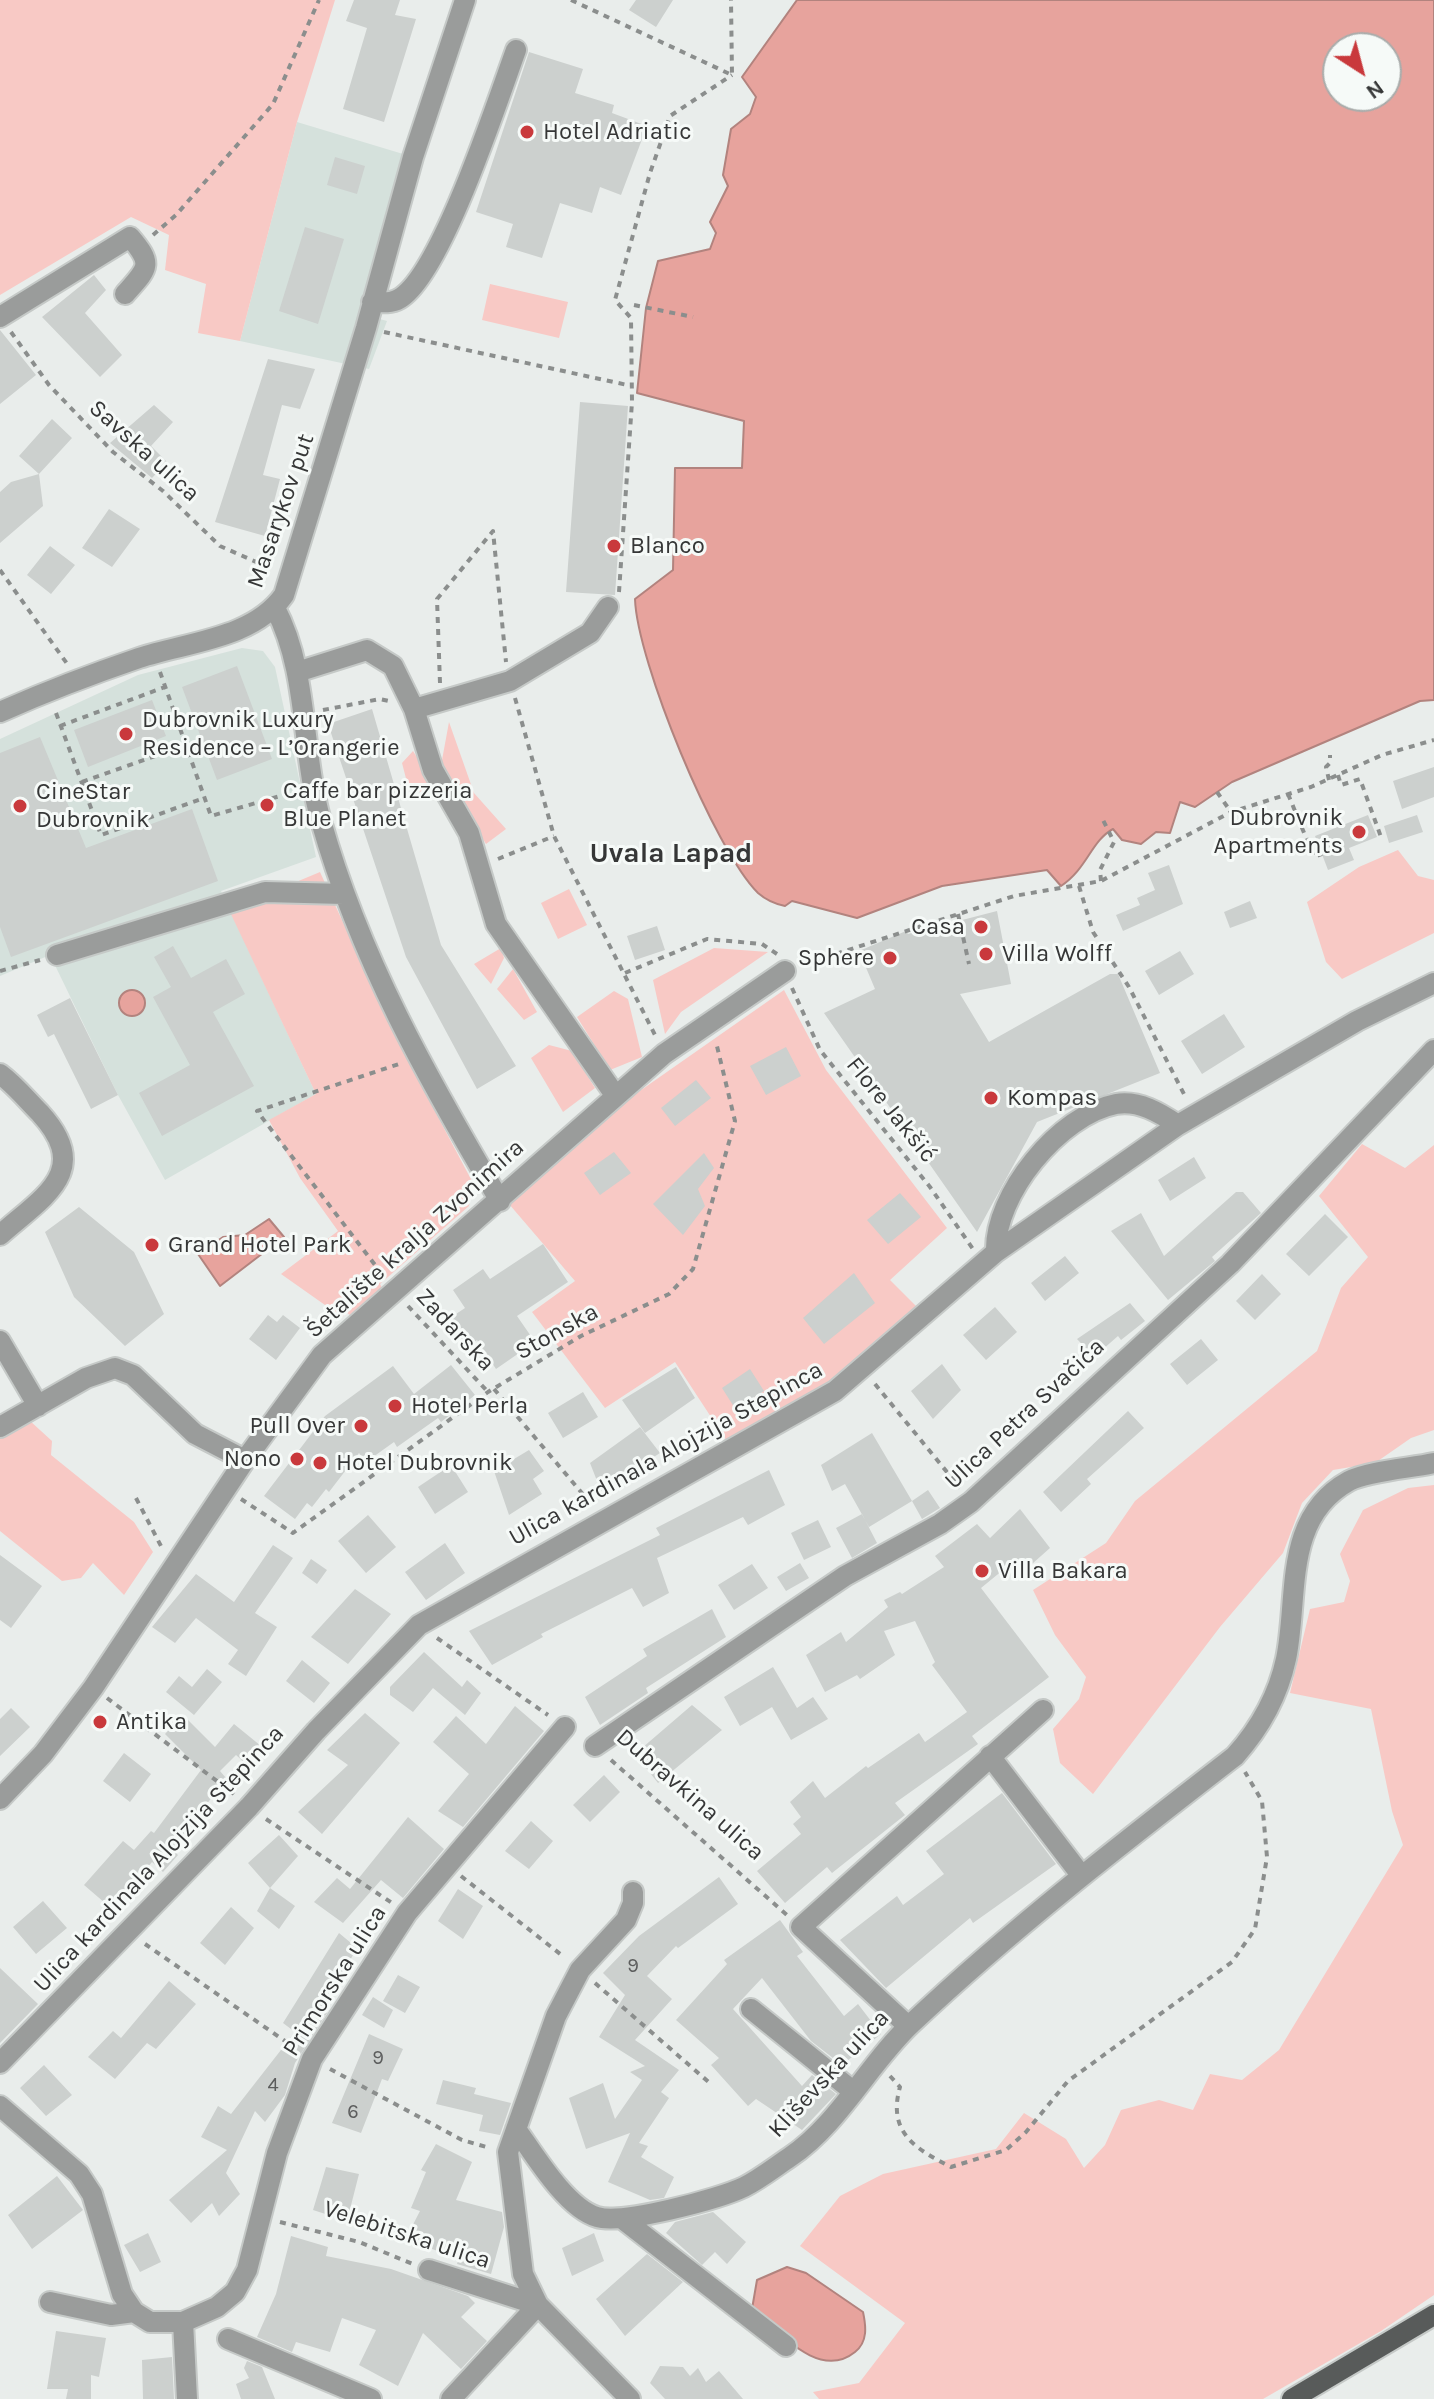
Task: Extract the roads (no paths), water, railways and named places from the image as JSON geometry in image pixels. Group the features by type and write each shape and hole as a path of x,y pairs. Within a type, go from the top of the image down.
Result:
{"main road":[{"path":"1292,2399 1434,2315"}],"street":[{"name":"Masarykov put","path":"465,0 413,157 366,328 291,578 275,608 285,627 297,672 312,787 344,894 370,964 417,1058 500,1201"},
{"path":"372,302 400,299 410,291 425,266 465,187 516,50"},
{"path":"0,317 118,241 130,237 147,260 146,270 125,294"},
{"path":"414,709 510,681 590,633 608,607"},
{"path":"0,712 78,680 249,625 275,608"},
{"path":"297,672 367,650 393,666 414,709 433,770 469,833 496,924 615,1095"},
{"path":"57,955 265,892 344,894"},
{"name":"Šetalište kralja Zvonimira","path":"0,1799 43,1754 93,1688 245,1460 322,1355 664,1054 785,971"},
{"name":"Ulica kardinala Alojzija Stepinca","path":"0,2063 151,1910 419,1625 835,1391 989,1258 1186,1120 1357,1021 1434,983"},
{"name":"Ulica Petra Svačića","path":"595,1746 845,1576 940,1524 971,1502 1230,1264 1434,1050"},
{"path":"0,1074 55,1130 64,1149 63,1168 53,1188 0,1235"},
{"path":"989,1258 1003,1210 1034,1160 1060,1134 1115,1104 1133,1103 1186,1120"},
{"path":"0,1341 38,1406"},
{"path":"0,1427 86,1378 115,1368 133,1375 195,1434 245,1460"},
{"name":"Kliševska ulica","path":"516,2129 546,2172 571,2199 595,2217 624,2220 743,2188 794,2155 877,2066 908,2026 1000,1941 1235,1756 1264,1719 1278,1684 1286,1658 1300,1541 1322,1505 1350,1480 1434,1463"},
{"path":"908,2026 801,1927 1043,1710"},
{"name":"Primorska ulica","path":"183,2322 217,2307 235,2292 247,2270 258,2217 277,2153 312,2059 407,1913 450,1867 565,1727"},
{"path":"990,1756 1081,1875"},
{"path":"630,2399 538,2305 523,2274 508,2152 556,2016 580,1970 626,1920 633,1903 633,1892"},
{"path":"751,2009 854,2092"},
{"path":"0,2106 79,2174 92,2194 122,2294 134,2312 150,2322 183,2322 187,2399"},
{"path":"624,2220 786,2346"},
{"name":"Velebitska ulica","path":"429,2270 538,2305"},
{"path":"50,2302 111,2315 134,2312"},
{"path":"451,2399 538,2305"},
{"path":"228,2339 371,2399"}],"place":[{"name":"Hotel Adriatic","path":"527,132"},
{"name":"Blanco","path":"614,546"},
{"name":"Dubrovnik Luxury Residence – L’Orangerie","path":"126,734"},
{"name":"Caffe bar pizzeria Blue Planet","path":"267,805"},
{"name":"CineStar Dubrovnik","path":"20,806"},
{"name":"Dubrovnik Apartments","path":"1359,832"},
{"name":"Casa","path":"981,927"},
{"name":"Villa Wolff","path":"986,954"},
{"name":"Sphere","path":"890,958"},
{"name":"Kompas","path":"991,1098"},
{"name":"Grand Hotel Park","path":"152,1245"},
{"name":"Hotel Perla","path":"395,1406"},
{"name":"Pull Over","path":"361,1426"},
{"name":"Nono","path":"297,1459"},
{"name":"Hotel Dubrovnik","path":"320,1463"},
{"name":"Villa Bakara","path":"982,1571"},
{"name":"Antika","path":"100,1722"}],"district":[{"name":"Uvala Lapad","path":"671,854"}]}
